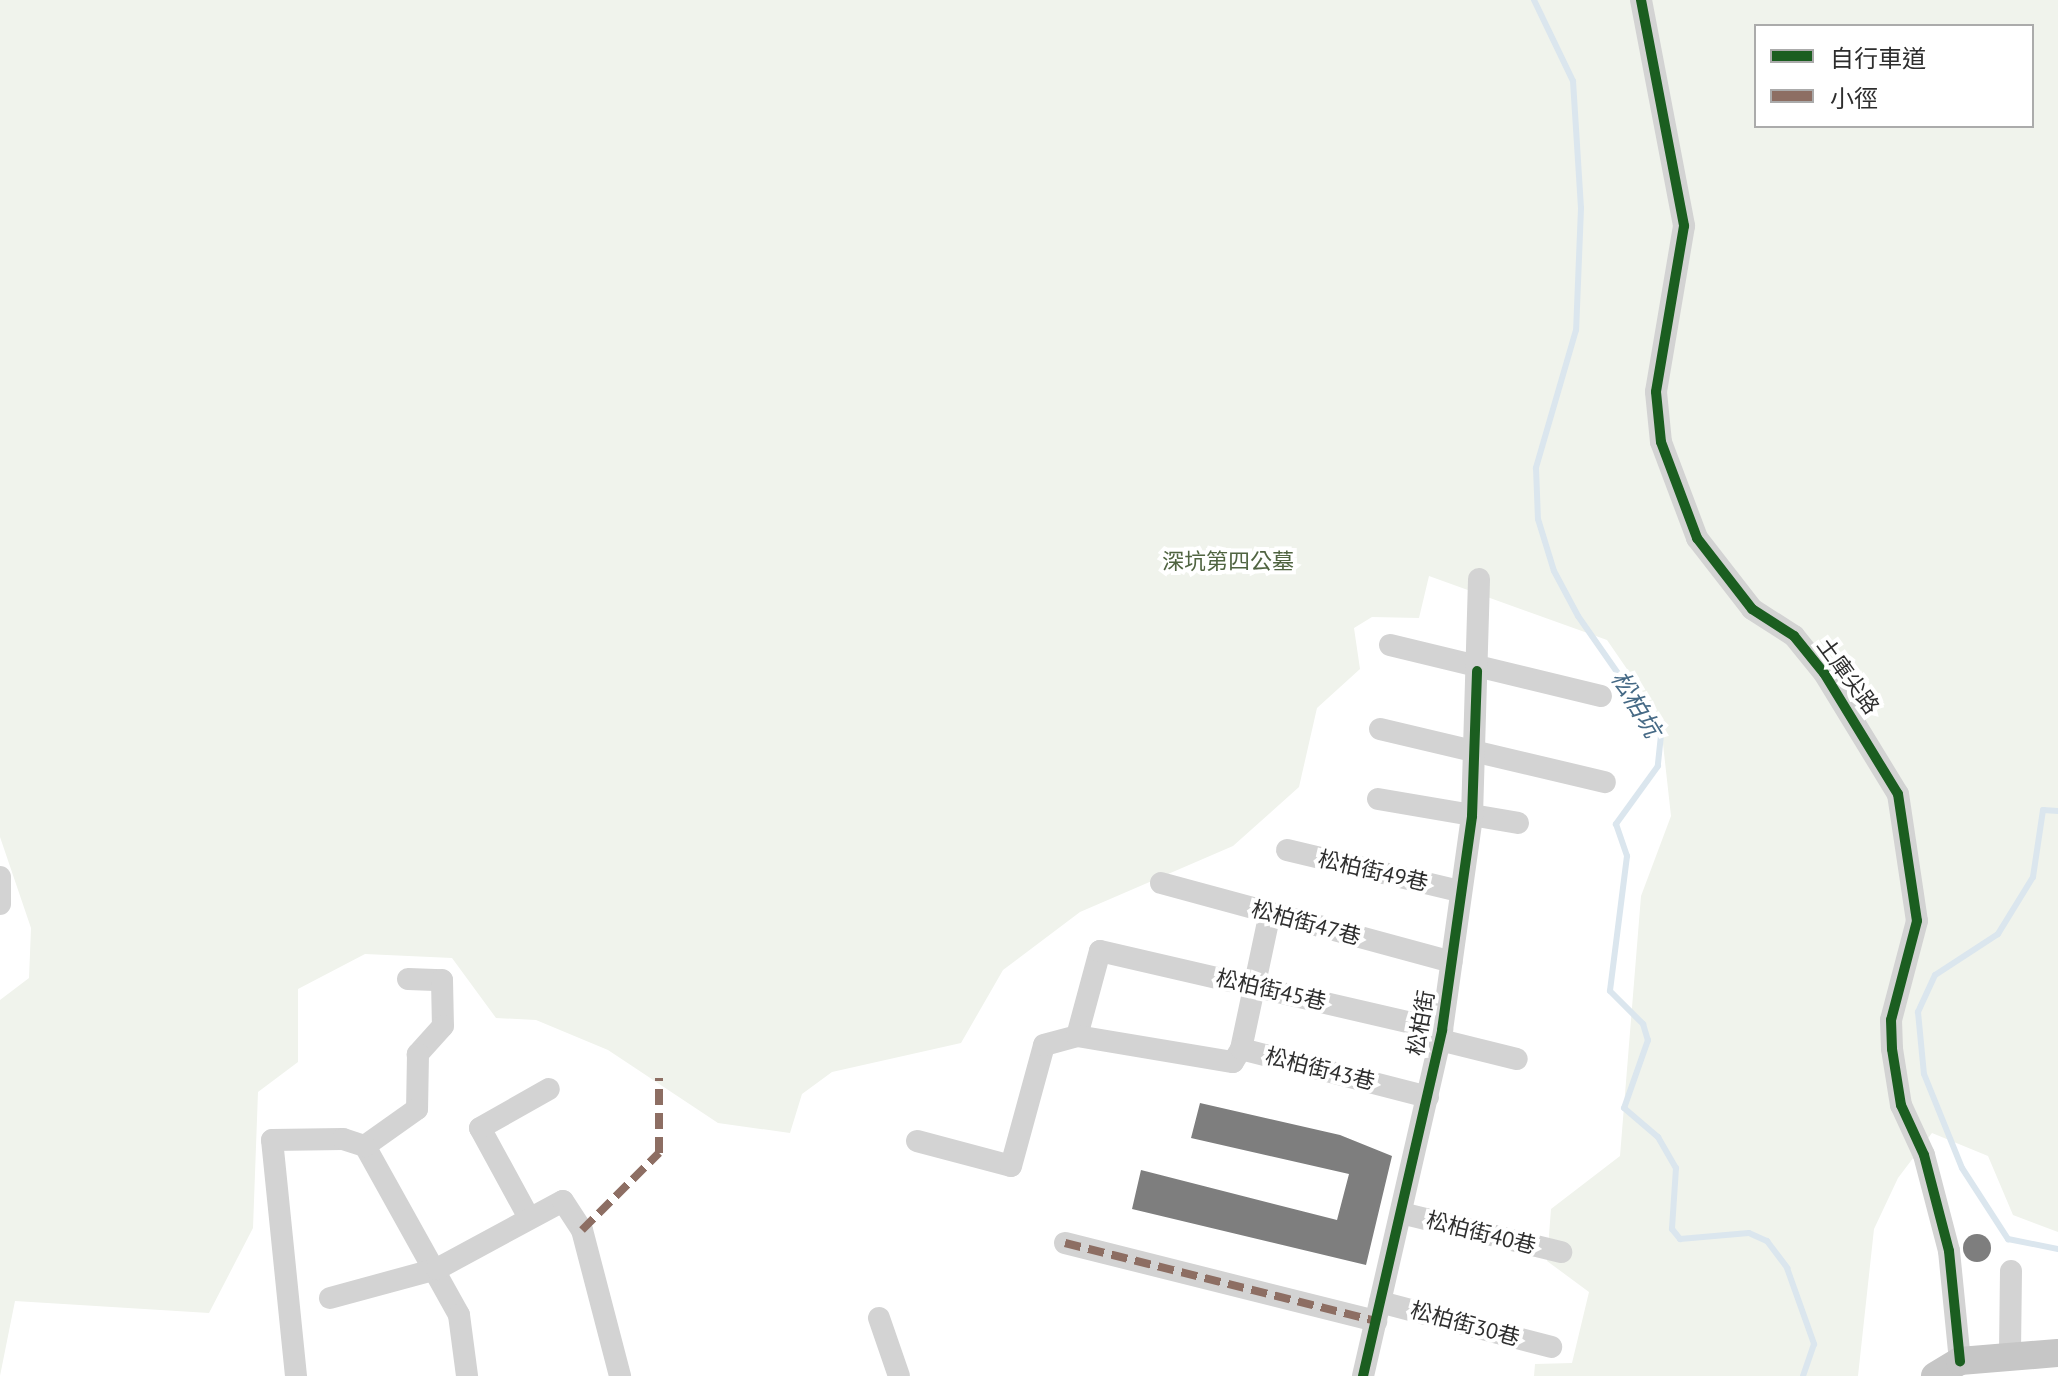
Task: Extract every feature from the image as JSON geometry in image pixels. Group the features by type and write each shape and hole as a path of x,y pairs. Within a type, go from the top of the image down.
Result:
{"main road":[{"path":"1935,1376 1960,1361 2010,1352 2058,1353"}],"street":[{"name":"土庫尖路","path":"1641,0 1684,226 1656,392 1661,442 1697,538 1752,609 1794,636 1824,673 1898,794 1917,921 1891,1020 1892,1049 1901,1105 1924,1155 1949,1251 1960,1361"},
{"name":"松柏街","path":"1363,1376 1441,1035 1472,816 1479,579"},
{"path":"1390,645 1477,671 1601,696"},
{"path":"1380,729 1605,782"},
{"path":"1378,799 1518,823"},
{"name":"松柏街49巷","path":"1287,850 1459,891"},
{"path":"0,877 0,904"},
{"name":"松柏街47巷","path":"1161,883 1451,962"},
{"path":"1241,1049 1270,913"},
{"name":"松柏街45巷","path":"1077,1036 1100,951 1255,986 1441,1035 1517,1059"},
{"path":"365,1146 417,1109 418,1054 443,1026 442,980 408,979"},
{"path":"917,1141 1011,1166 1044,1045 1077,1036"},
{"name":"松柏街43巷","path":"1077,1036 1233,1062 1241,1049 1428,1097"},
{"path":"528,1216 480,1128 549,1089"},
{"path":"296,1376 272,1140 343,1139 365,1146 437,1269 459,1315 467,1376"},
{"path":"330,1298 437,1269 528,1216 563,1201 574,1209 620,1376"},
{"name":"松柏街40巷","path":"1401,1213 1561,1252"},
{"name":"松柏街30巷","path":"1065,1243 1551,1347"},
{"path":"2010,1352 2011,1271"},
{"path":"879,1318 899,1376"}],"green space":[{"name":"深坑第四公墓","path":"0,0 2058,0 2058,1232 2013,1215 1988,1156 1932,1133 1898,1178 1874,1229 1858,1376 1534,1376 1535,1364 1572,1363 1589,1292 1547,1261 1551,1209 1620,1156 1641,896 1671,816 1660,717 1607,640 1429,576 1419,618 1372,617 1354,628 1360,669 1317,708 1299,787 1233,846 1080,912 1003,970 961,1043 832,1072 802,1094 790,1133 718,1123 608,1050 536,1020 496,1018 452,958 365,954 298,989 298,1062 258,1092 253,1228 209,1313 15,1301 0,1376 0,1000 29,978 31,928 0,837"}],"building":[{"path":"1200,1103 1340,1135 1392,1156 1366,1265 1132,1209 1141,1170 1337,1220 1349,1174 1191,1138"},
{"path":"1977,1234 1987,1238 1991,1248 1987,1258 1977,1262 1967,1258 1963,1248 1967,1238"}],"waterway":[{"name":"松柏坑","path":"1534,0 1573,81 1581,208 1576,330 1536,468 1538,519 1554,571 1578,616 1661,735 1658,766 1616,824 1627,856 1610,991 1643,1024 1648,1040 1624,1108 1658,1137 1676,1168 1672,1229 1680,1239 1749,1233 1767,1241 1787,1268 1814,1344 1803,1376"},
{"path":"2058,811 2043,810 2033,877 1998,934 1935,975 1918,1012 1924,1074 1962,1168 2008,1239 2058,1249"}],"marked path":[{"path":"582,1230 659,1153 659,1078"},
{"path":"1065,1243 1376,1321"}],"cycle path":[{"path":"1641,0 1684,226 1656,392 1661,442 1697,538 1752,609 1794,636 1824,673 1898,794 1917,921 1891,1020 1892,1049 1901,1105 1924,1155 1949,1251 1960,1361"},
{"path":"1363,1376 1442,1030 1472,816 1477,671"}]}
